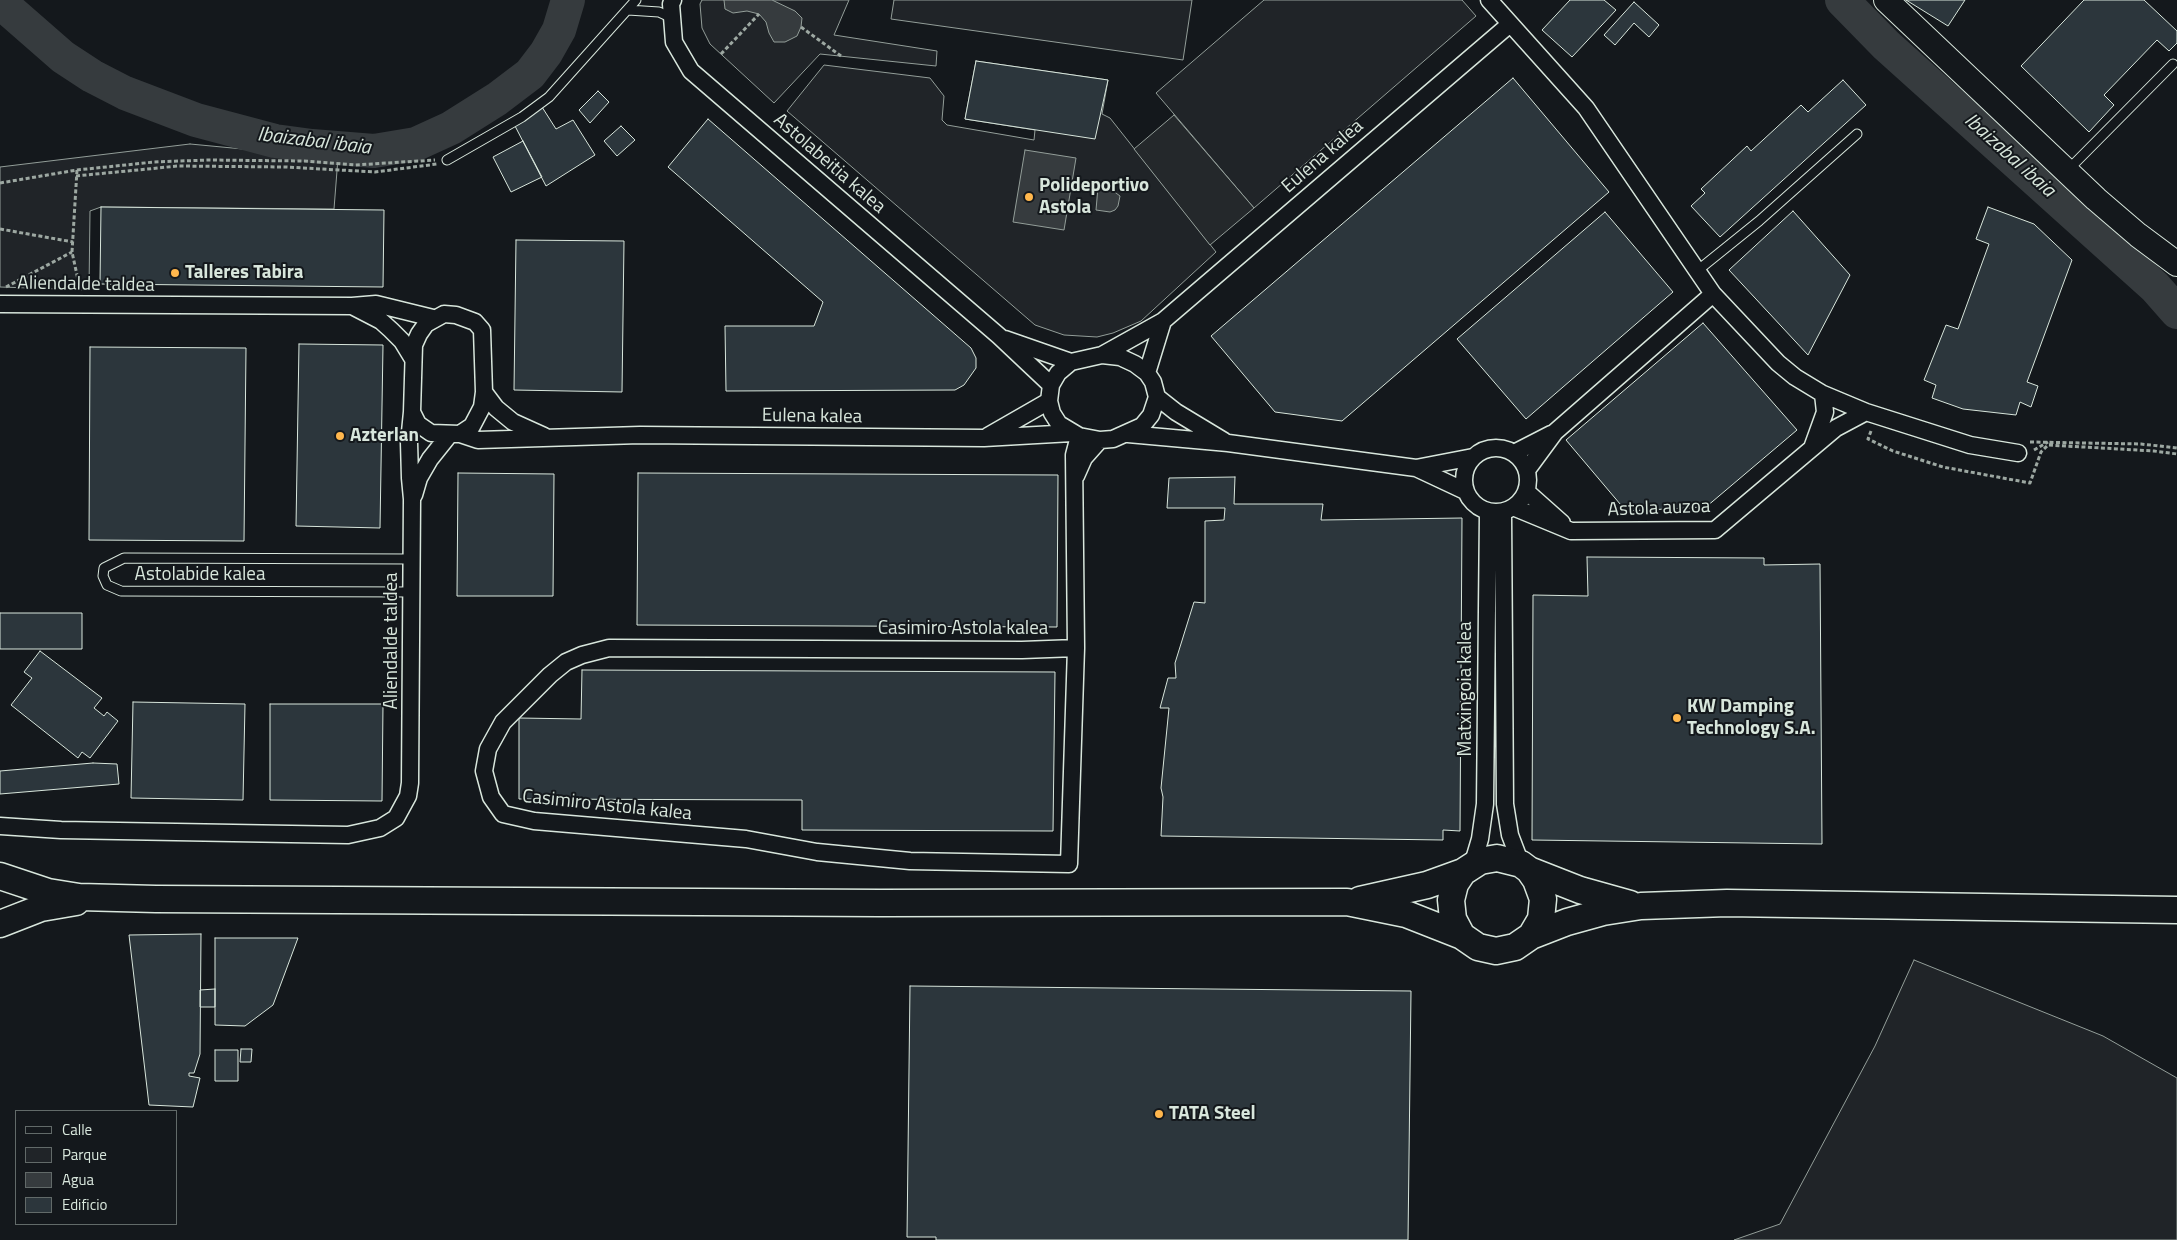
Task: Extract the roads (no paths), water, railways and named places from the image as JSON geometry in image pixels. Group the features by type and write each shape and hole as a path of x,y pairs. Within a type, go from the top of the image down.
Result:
{"main road":[{"path":"0,876 48,892 80,897 111,898 871,903 1347,902 1396,893 1468,869 1480,861 1497,858 1525,867 1580,890 1641,906"},
{"path":"1525,867 1536,880 1543,899 1541,919 1531,936"},
{"path":"1462,936 1453,919 1451,900 1456,884 1468,869"},
{"path":"0,924 41,908 111,898"},
{"path":"1347,902 1406,914 1462,936 1478,947 1496,951 1515,947 1531,936 1567,922 1603,912 1641,906 1726,903 2177,910"}],"street":[{"name":"Astolabeitia kalea","path":"673,0 671,4 674,42 691,71 998,336 1050,393"},
{"path":"1490,0 1586,108 1625,162 1713,294 1778,363 1823,394 1902,425 1970,445 2026,448"},
{"path":"1886,0 2067,171 2138,235 2177,264"},
{"name":"Eulena kalea","path":"1102,355 1163,321 1510,24"},
{"path":"1527,470 1555,432 1713,294"},
{"name":"Aliendalde taldea","path":"0,304 352,306 376,304 433,318"},
{"name":"Aliendalde taldea","path":"352,306 381,321 402,340 413,359"},
{"name":"Aliendalde taldea","path":"0,826 61,830 348,835 380,828 396,818 408,796 410,783 412,499 410,478 414,345 419,334 433,318 444,314 456,315 475,322 480,326 484,392 478,417 472,426 455,434 423,472 412,499"},
{"path":"1147,372 1163,321"},
{"name":"Astolabeitia kalea","path":"998,336 1071,362"},
{"path":"1102,355 1120,357 1147,372 1154,382 1157,397 1151,415 1142,426 1128,434 1113,439 1100,440 1076,435 1059,424 1052,413 1050,393 1058,373 1071,362 1102,355"},
{"path":"484,392 496,408 513,422 546,437"},
{"path":"984,438 1050,393"},
{"path":"1811,450 1824,412 1823,394"},
{"path":"1157,397 1176,412 1228,443"},
{"path":"412,412 418,424 424,430 431,433 455,434 478,440 546,437"},
{"name":"Astola auzoa","path":"1501,510 1571,531 1715,530 1836,428 1866,412"},
{"path":"1514,453 1555,432"},
{"path":"1128,434 1228,443 1416,468 1465,491"},
{"name":"Eulena kalea","path":"546,437 640,435 984,438 1076,435"},
{"name":"Casimiro Astola kalea","path":"1076,435 1074,455 1076,648 1069,864 910,861 817,852 746,839 534,821 503,814 491,797 484,771 488,749 503,722 550,675 566,662 582,655 609,648 1022,650 1076,648"},
{"name":"Casimiro Astola kalea","path":"1075,478 1084,458 1100,440"},
{"path":"1416,468 1473,457 1482,451 1493,448 1504,448 1522,460 1527,470 1526,491 1521,500 1501,510 1478,508 1465,491 1464,473 1473,457"},
{"path":"1526,491 1571,531"},
{"name":"Matxingoia kalea","path":"1501,510 1505,804 1510,835 1525,867"},
{"name":"Matxingoia kalea","path":"1468,869 1480,839 1485,804 1501,510"}],"lane":[{"path":"444,158 522,117 549,97 636,0"},
{"path":"628,10 659,12 672,18"},
{"path":"2067,171 2173,64"},
{"path":"1697,271 1759,221 1857,134"},
{"name":"Astolabide kalea","path":"412,559 124,558 104,568 103,576 107,585 121,591 412,592"}],"water":[{"path":"724,0 772,0 795,11 802,18 801,27 797,36 785,42 774,42 766,22 759,14 747,11 733,13 725,9"},
{"path":"1025,150 1076,158 1064,230 1013,222"},
{"path":"1098,187 1112,190 1120,196 1115,210 1110,212 1096,210"}],"waterway":[{"name":"Ibaizabal ibaia","path":"0,2 63,57 92,76 125,93 196,120 275,141 374,151 416,144 451,128 497,99 530,74 546,53 559,30 568,0"},
{"name":"Ibaizabal ibaia","path":"1842,0 1886,45 2155,287 2177,312"}],"place":[{"name":"Polideportivo Astola","path":"1029,197"},
{"name":"Talleres Tabira","path":"175,273"},
{"name":"Azterlan","path":"340,436"},
{"name":"KW Damping Technology S.A.","path":"1677,718"},
{"name":"TATA Steel","path":"1159,1114"}]}
